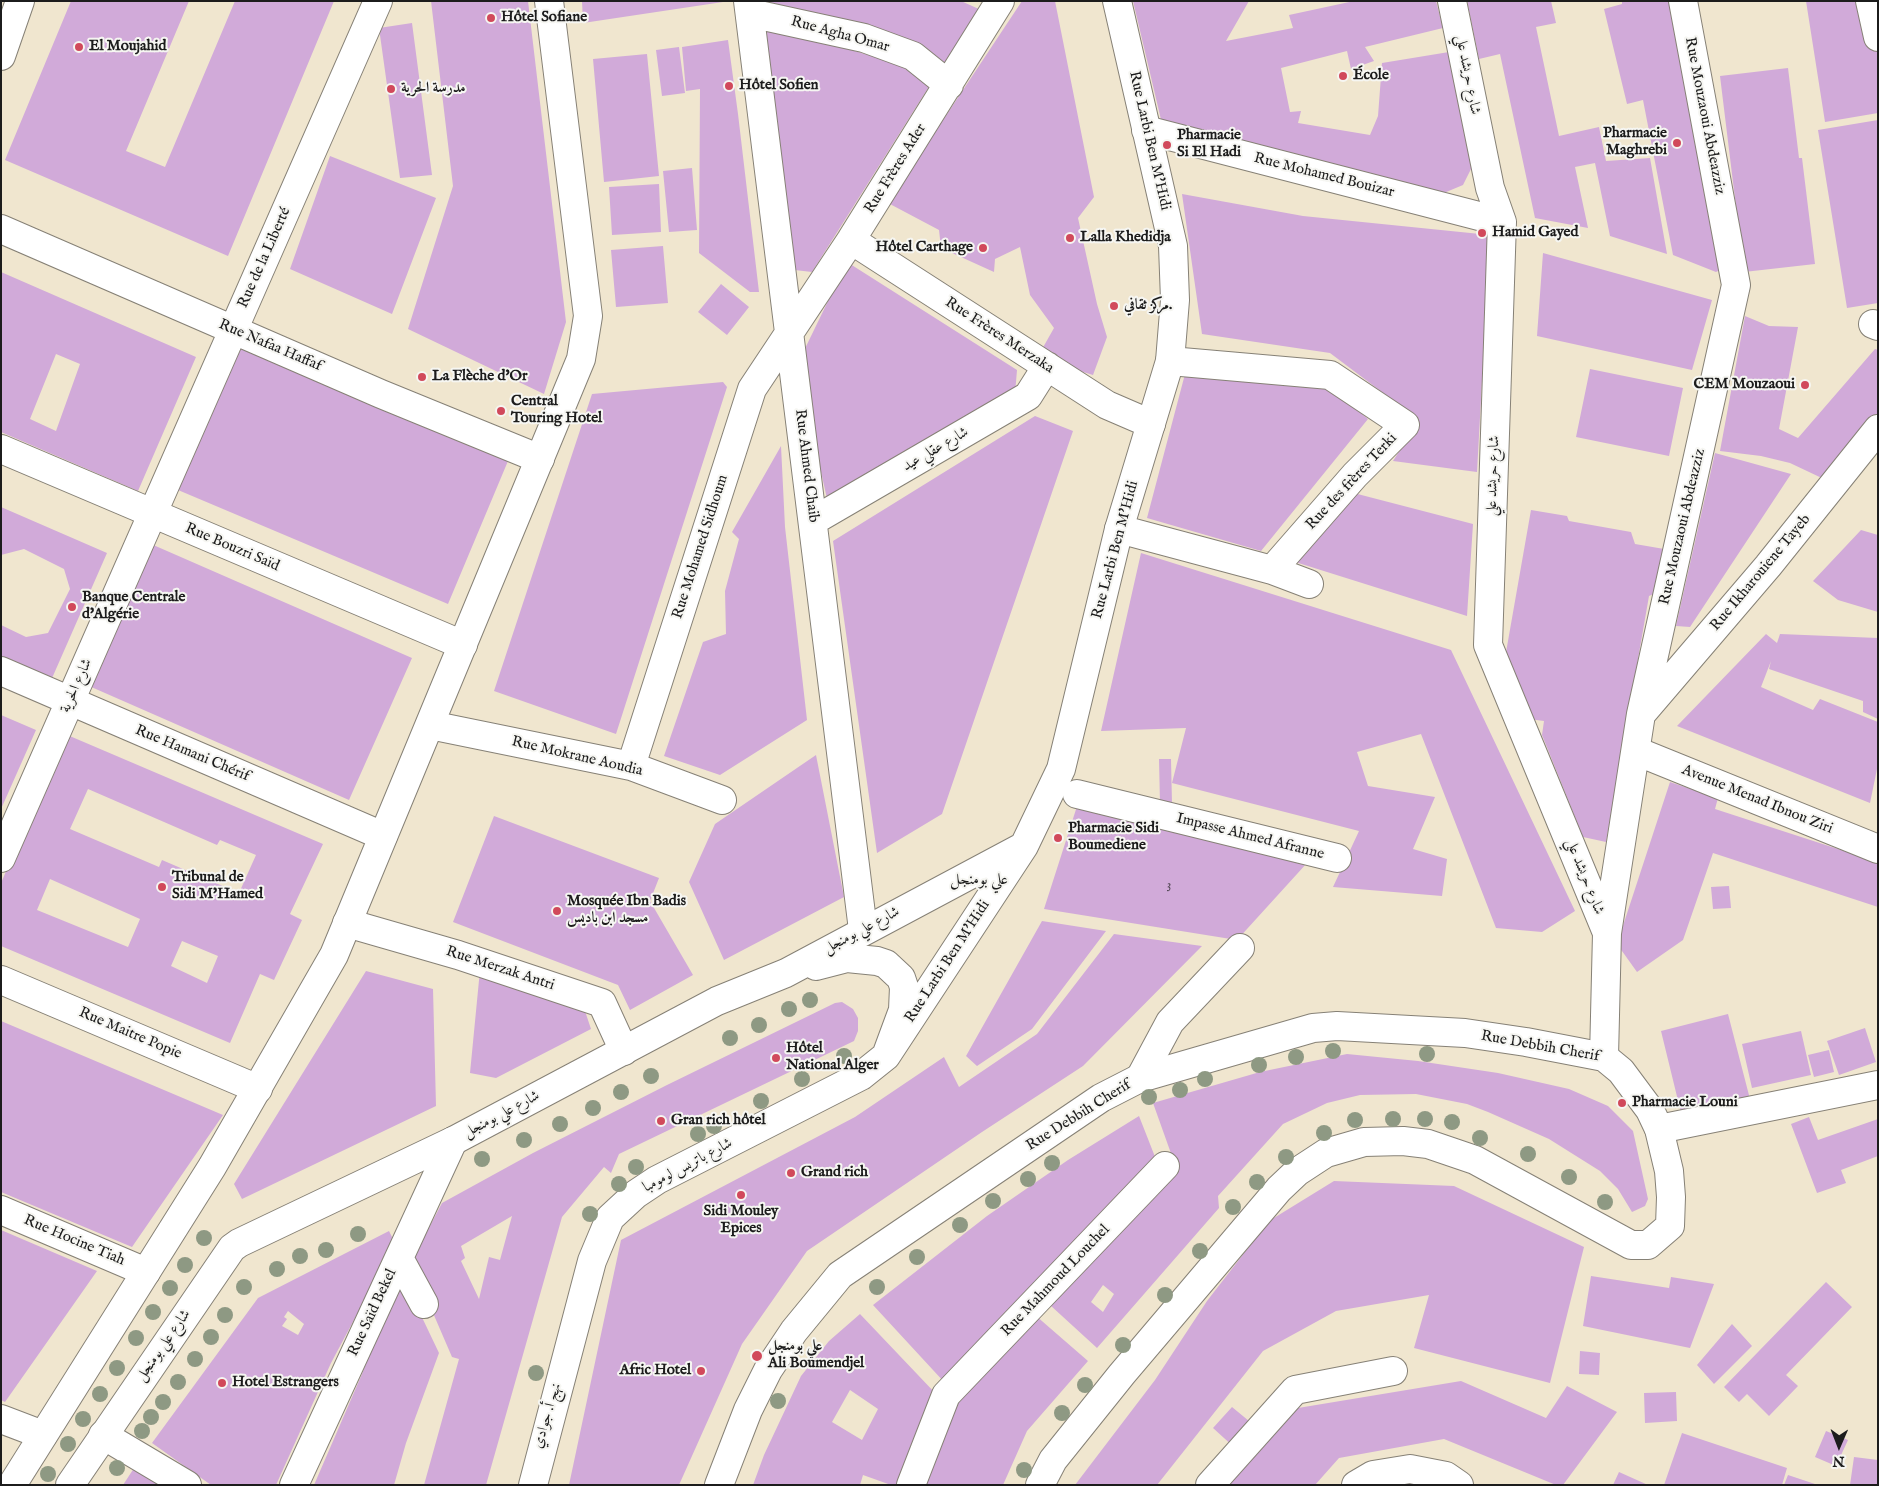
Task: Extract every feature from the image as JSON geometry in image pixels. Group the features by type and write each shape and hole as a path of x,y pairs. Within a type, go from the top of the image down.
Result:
{"street":[{"path":"1,56 20,1"},
{"name":"Rue de la Liberté","path":"152,514 378,1"},
{"path":"12,1485 212,1167 330,964 581,359 587,334 588,316 549,1"},
{"name":"Rue Frères Ader","path":"790,336 1000,1"},
{"name":"Rue Larbi Ben M'Hidi","path":"886,1056 1024,846 1061,769 1119,529 1170,361 1175,300 1173,246 1117,1"},
{"name":"شارع حريشد علي","path":"1452,1 1490,188 1502,222 1488,645 1607,933"},
{"name":"Rue Mouzaoui Abdeazziz","path":"1604,1057 1607,933 1641,714 1736,285 1683,1"},
{"path":"1870,1 1878,37"},
{"name":"Rue Agha Omar","path":"749,7 864,38 913,56 949,85"},
{"name":"Rue Ahmed Chaib","path":"749,7 863,930"},
{"name":"Rue Mohamed Bouizar","path":"1146,130 1502,222"},
{"name":"Rue Nafaa Haffaf","path":"1,229 233,330 540,459"},
{"name":"Rue Frères Merzaka","path":"851,240 1107,406 1151,424"},
{"name":"Rue Mohamed Sidhoum","path":"631,766 752,389 790,336"},
{"name":"Rue des frères Terki","path":"1170,361 1330,375 1406,425 1355,475 1272,570"},
{"name":"شارع عقلي عيد","path":"813,521 1028,396 1047,366"},
{"name":"Rue Ikharouiene Tayeb","path":"1641,714 1768,566 1878,429"},
{"name":"Rue Bouzri Saïd","path":"1,449 462,645"},
{"name":"شارع الحرية","path":"1,858 152,514"},
{"path":"1119,529 1272,570 1309,584"},
{"name":"Rue Hamani Chérif","path":"1,671 383,836"},
{"name":"Rue Mokrane Aoudia","path":"430,725 631,766 722,800"},
{"name":"Avenue Menad Ibnou Ziri","path":"1636,752 1878,849"},
{"name":"Impasse Ahmed Afranne","path":"1076,794 1336,858"},
{"name":"شارع علي بومنجل","path":"70,1485 232,1248 248,1237 452,1141 716,1002 786,973 863,930 1024,846"},
{"name":"Rue Merzak Antri","path":"347,923 458,955 602,1003 624,1051"},
{"path":"1140,1078 1170,1022 1240,948"},
{"path":"786,973 847,958 876,961 886,964 896,971 904,987 905,999 903,1010 886,1056"},
{"name":"Rue Maitre Popie","path":"1,980 258,1089"},
{"name":"Rue Debbih Cherif","path":"719,1485 748,1410 768,1370 794,1331 840,1275 1101,1098 1140,1078 1313,1028 1337,1026 1465,1033 1526,1042 1604,1057 1621,1071 1650,1110 1659,1129 1669,1171 1671,1197 1670,1226 1648,1245 1631,1245 1474,1160 1428,1144 1403,1141 1364,1142 1326,1153 1297,1172 1279,1189 1122,1374 1053,1460 1040,1485"},
{"name":"شارع باتريس لومومبا","path":"533,1485 592,1261 604,1229 620,1206 657,1180 861,1076 886,1056"},
{"path":"1659,1129 1878,1085"},
{"name":"Rue Saïd Bekel","path":"294,1485 452,1141"},
{"name":"Rue Mahmoud Louchel","path":"911,1485 946,1395 1165,1166"},
{"name":"Rue Hocine Tiah","path":"1,1210 146,1272"},
{"path":"399,1258 424,1304"},
{"name":"نهج أ. جوادي","path":"527,1485 569,1347"},
{"path":"1210,1485 1295,1390 1392,1371"},
{"path":"1,1419 43,1435"},
{"path":"103,1435 187,1485"},
{"path":"1356,1485 1373,1475 1410,1469 1446,1476 1459,1485"}],"building":[{"path":"71,1 189,1 126,151 165,167 235,1 334,1 228,256 5,160"},
{"path":"431,1 528,1 566,322 544,394 408,329 453,186"},
{"path":"582,1 722,1 723,2 583,23"},
{"path":"767,1 961,1 981,10 948,65 920,47 768,11"},
{"path":"1022,1 1055,1 1094,197 1078,218 1097,304 1107,337 1093,375 1037,358 1054,328 1030,295 1020,247 995,259 994,272 941,248 939,230 888,203"},
{"name":"École","path":"1133,1 1249,1 1226,41 1293,28 1289,15 1354,1 1436,1 1443,28 1365,47 1374,61 1351,69 1347,51 1281,68 1290,112 1301,111 1298,123 1370,135 1378,116 1382,63 1449,52 1473,165 1463,185 1439,195 1167,145"},
{"path":"1467,1 1551,1 1556,23 1536,27 1559,136 1599,127 1606,161 1650,158 1667,254 1610,236 1595,163 1575,167 1588,228 1535,218 1500,54 1479,59"},
{"path":"1622,1 1674,1 1722,269 1716,272 1673,255 1643,100 1627,104 1604,9 1622,4"},
{"path":"1806,1 1872,1 1878,40 1878,113 1825,122"},
{"path":"412,23 432,175 400,178 379,28"},
{"path":"763,28 838,46 898,64 930,85 812,272 786,269"},
{"path":"728,40 759,292 750,292 699,253 700,89 686,91 682,47"},
{"path":"679,47 685,93 662,96 656,50"},
{"path":"647,54 659,176 604,182 593,59"},
{"path":"1788,68 1799,158 1802,158 1815,264 1744,272 1720,76"},
{"path":"1878,120 1878,303 1847,308 1818,130"},
{"path":"330,156 436,198 392,314 290,269"},
{"path":"692,168 697,230 669,232 663,171"},
{"path":"659,184 661,232 612,235 609,187"},
{"path":"1182,194 1303,216 1490,235 1477,472 1393,461 1419,420 1330,353 1202,334"},
{"path":"663,246 668,303 616,307 611,250"},
{"path":"1543,253 1712,300 1692,370 1537,336"},
{"path":"847,262 1017,370 1015,394 828,503 797,365"},
{"path":"1,272 196,357 138,491 1,432","holes":["56,354 80,364 56,431 30,419"]},
{"path":"721,284 749,307 727,335 698,312"},
{"name":"CEM Mouzaoui","path":"1745,316 1769,326 1798,327 1779,429 1798,438 1875,349 1878,350 1878,419 1826,480 1790,463 1761,456 1720,451"},
{"path":"239,348 508,461 448,604 178,490"},
{"path":"1590,369 1683,388 1669,456 1576,437"},
{"path":"1185,374 1328,386 1368,419 1261,551 1147,518"},
{"path":"723,382 727,387 616,734 494,691 592,394"},
{"path":"1035,416 1073,431 942,814 877,853 833,541"},
{"path":"781,446 785,527 807,720 720,775 664,756 703,642 726,634 725,591 739,539 732,532"},
{"path":"1715,453 1791,474 1690,627 1676,626"},
{"path":"1346,491 1473,524 1467,616 1292,561"},
{"name":"Banque Centrale d'Algérie","path":"1,507 107,553 49,685 1,663 1,625 26,637 48,633 70,589 64,569 24,549 1,555"},
{"path":"1531,510 1567,516 1569,521 1631,532 1635,544 1670,550 1663,590 1649,596 1606,842 1583,837 1542,735 1544,721 1529,719 1505,658"},
{"path":"1861,530 1878,535 1878,612 1838,600 1813,581"},
{"path":"151,544 412,658 349,800 89,686"},
{"path":"1141,553 1451,650 1575,911 1542,932 1496,928 1421,734 1357,752 1368,786 1435,797 1413,849 1447,859 1442,896 1333,887 1359,831 1172,783 1186,728 1101,731"},
{"path":"1766,634 1777,643 1780,634 1878,638 1878,719 1863,712 1863,701 1769,669 1771,661 1761,687 1813,710 1820,699 1878,722 1878,764 1870,803 1677,726"},
{"path":"1,715 36,730 1,809"},
{"path":"65,734 323,844 290,914 302,920 274,980 260,974 230,1043 1,946 1,883","holes":["88,789 217,845 220,840 256,855 239,893 162,860 159,867 70,829","50,879 140,919 128,947 37,910","182,941 218,956 207,983 171,966"]},
{"path":"816,755 844,897 724,960 689,882 715,824"},
{"path":"1159,759 1171,759 1172,804 1160,804"},
{"path":"1670,782 1718,798 1715,809 1878,862 1878,907 1713,853 1683,940 1637,972 1617,944"},
{"path":"1079,800 1307,863 1237,940 1044,909"},
{"name":"Mosquée Ibn Badis مسجد ابن باديس","path":"494,816 659,878 650,901 693,975 630,1010 618,985 453,922"},
{"path":"1729,886 1731,908 1713,909 1711,887"},
{"path":"1042,921 1106,931 1032,1029 977,1066 966,1056"},
{"path":"1114,934 1202,946 1083,1066 807,1251 742,1344 679,1485 569,1485 621,1240 855,1117 944,1057 959,1087 1037,1034"},
{"path":"480,970 584,1008 591,1029 496,1078 470,1073"},
{"path":"366,971 433,989 436,1106 242,1199 234,1184"},
{"path":"842,1002 853,1009 858,1018 858,1031 854,1041 619,1154 611,1173 604,1167 562,1217 486,1485 424,1485 459,1359 452,1357 411,1262 442,1203 533,1153 835,1003","holes":["512,1216 500,1260 489,1257 479,1299 461,1261 465,1258 461,1246"]},
{"path":"1728,1014 1751,1103 1683,1121 1661,1031"},
{"path":"1,1021 223,1115 132,1247 1,1192"},
{"path":"1865,1028 1876,1062 1839,1075 1827,1041"},
{"path":"1801,1031 1811,1075 1752,1088 1742,1044"},
{"path":"1829,1050 1834,1072 1814,1077 1808,1055"},
{"path":"1347,1054 1418,1061 1498,1073 1569,1089 1608,1106 1633,1131 1648,1199 1645,1206 1632,1212 1618,1189 1600,1171 1549,1139 1467,1104 1416,1094 1360,1095 1327,1103 1283,1124 1218,1196 1219,1208 1097,1348 1050,1305 1178,1173 1153,1103 1260,1072","holes":["1103,1285 1114,1294 1103,1312 1091,1302"]},
{"path":"1139,1116 1159,1167 945,1383 873,1305 987,1216 1068,1160"},
{"path":"1809,1117 1818,1140 1878,1119 1878,1156 1841,1170 1846,1183 1817,1193 1791,1124"},
{"path":"1334,1181 1454,1186 1584,1247 1550,1383 1414,1348 1429,1295 1336,1311 1263,1351 1157,1485 1075,1485 1155,1380 1207,1301 1269,1221"},
{"path":"1,1230 97,1271 5,1402 1,1400"},
{"path":"389,1231 395,1243 331,1363 276,1485 211,1485 152,1443 258,1298","holes":["288,1311 304,1324 298,1335 282,1326 287,1319 284,1317"]},
{"path":"396,1272 408,1288 439,1353 406,1443 394,1485 314,1485 362,1374 392,1292"},
{"path":"1591,1276 1669,1288 1671,1277 1714,1284 1690,1348 1583,1326"},
{"path":"1826,1282 1852,1307 1786,1375 1798,1386 1769,1416 1747,1394 1739,1402 1724,1387"},
{"path":"860,1314 937,1395 900,1485 891,1485 863,1475 860,1485 753,1485 764,1455 801,1376 829,1341","holes":["850,1390 878,1409 862,1440 832,1422"]},
{"path":"1035,1315 1088,1361 1027,1431 1003,1485 921,1485 952,1401"},
{"path":"1732,1324 1752,1346 1714,1384 1697,1365"},
{"path":"1580,1351 1600,1353 1599,1375 1579,1374"},
{"path":"1461,1381 1546,1418 1567,1386 1617,1412 1563,1485 1556,1485 1444,1439 1339,1458 1315,1485 1224,1485 1298,1408"},
{"path":"1676,1392 1677,1421 1645,1423 1644,1393"},
{"path":"1232,1407 1255,1426 1235,1448 1213,1428"},
{"path":"1826,1431 1848,1440 1836,1466 1815,1457"},
{"path":"1682,1433 1787,1468 1782,1485 1664,1485"},
{"path":"1854,1457 1878,1460 1878,1485 1850,1485"},
{"path":"138,1462 173,1485 123,1485"},
{"path":"1619,1472 1648,1485 1613,1485"},
{"path":"1788,1475 1815,1484 1815,1485 1784,1485"}],"place":[{"name":"Hôtel Sofiane","path":"491,18"},
{"name":"El Moujahid","path":"79,47"},
{"name":"École","path":"1343,76"},
{"name":"Hôtel Sofien","path":"729,86"},
{"name":"مدرسة الحرية","path":"391,89"},
{"name":"Pharmacie Maghrebi","path":"1677,143"},
{"name":"Pharmacie Si El Hadi","path":"1167,145"},
{"name":"Hamid Gayed","path":"1482,233"},
{"name":"Lalla Khedidja","path":"1070,238"},
{"name":"Hôtel Carthage","path":"983,248"},
{"name":"مركز ثقافي.","path":"1114,306"},
{"name":"La Flèche d'Or","path":"422,377"},
{"name":"CEM Mouzaoui","path":"1805,385"},
{"name":"Central Touring Hotel","path":"501,411"},
{"name":"Banque Centrale d'Algérie","path":"72,607"},
{"name":"Pharmacie Sidi Boumediene","path":"1058,838"},
{"name":"Tribunal de Sidi M'Hamed","path":"162,887"},
{"name":"Mosquée Ibn Badis مسجد ابن باديس","path":"557,911"},
{"name":"Hôtel National Alger","path":"776,1058"},
{"name":"Pharmacie Louni","path":"1622,1103"},
{"name":"Gran rich hôtel","path":"661,1121"},
{"name":"Grand rich","path":"791,1173"},
{"name":"Sidi Mouley Epices","path":"741,1195"},
{"name":"علي بومنجل Ali Boumendjel","path":"757,1356"},
{"name":"Afric Hotel","path":"701,1371"},
{"name":"Hotel Estrangers","path":"222,1383"}],"district":[{"name":"علي بومنجل","path":"979,881"}]}
